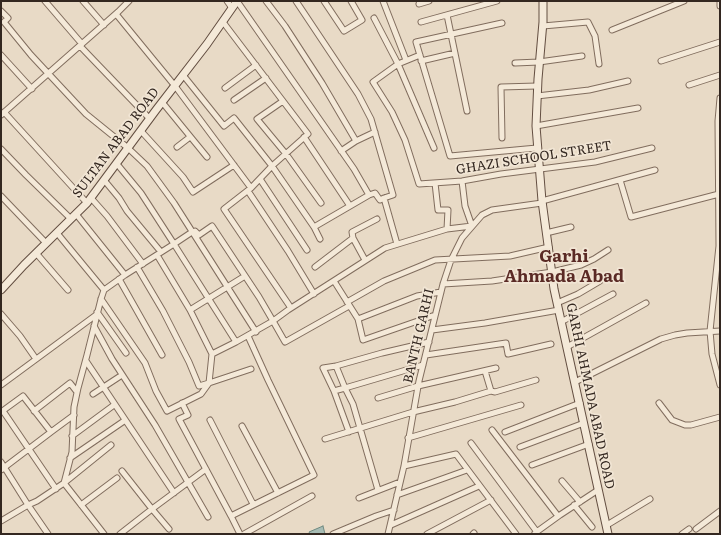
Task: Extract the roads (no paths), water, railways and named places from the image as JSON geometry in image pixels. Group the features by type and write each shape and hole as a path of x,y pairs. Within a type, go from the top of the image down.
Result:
{"street":[{"path":"45,1 81,45 150,119"},
{"path":"84,1 104,25"},
{"path":"129,1 3,114 107,216 143,264"},
{"path":"226,1 232,8"},
{"path":"237,1 354,169 369,195"},
{"name":"SULTAN ABAD ROAD","path":"2,286 89,200 223,22 237,1"},
{"path":"266,1 285,26 318,76 356,141"},
{"path":"296,1 358,94 375,132 393,195 380,200 375,193 369,195 314,227"},
{"path":"324,1 344,31 362,20 351,1"},
{"path":"383,1 406,60"},
{"path":"419,4 429,1"},
{"path":"422,22 497,1"},
{"name":"GARHI AHMADA ABAD ROAD","path":"542,1 543,26 537,86 536,126 542,202 561,322 608,534"},
{"path":"612,30 684,1"},
{"path":"720,1 720,6"},
{"path":"1,11 8,18 4,22 31,55 86,114 128,148 147,166 174,203 256,332"},
{"path":"116,14 174,86 234,165 314,294"},
{"path":"447,15 467,111"},
{"path":"374,18 398,64 434,148"},
{"path":"223,22 308,134 249,189 224,209 291,308"},
{"path":"543,26 588,22 595,36 599,64"},
{"path":"502,23 416,42 450,156 537,148"},
{"path":"661,61 720,42"},
{"path":"398,64 406,60 455,53"},
{"path":"1,56 32,89"},
{"path":"515,63 539,62 582,56"},
{"name":"GHAZI SCHOOL STREET","path":"398,64 373,82 392,112 405,140 419,184 462,181 501,174 595,162 652,148"},
{"path":"225,88 256,65"},
{"path":"183,75 224,126 234,118 272,166 314,227 320,239"},
{"path":"689,85 720,75"},
{"path":"234,100 266,78"},
{"path":"537,96 589,90 628,81"},
{"path":"502,138 501,87 537,86"},
{"path":"720,98 719,246 710,331 712,354 720,385"},
{"path":"283,101 257,120 286,154 322,203"},
{"path":"162,102 207,158"},
{"path":"536,126 638,108"},
{"path":"141,131 183,177 193,192 234,165"},
{"path":"341,151 356,141 375,132"},
{"path":"177,147 190,137"},
{"path":"304,137 350,206"},
{"path":"1,149 26,175 74,216 125,275"},
{"path":"117,164 141,193 236,342"},
{"name":"BANTH GARHI","path":"388,534 404,466 418,386 443,284 451,260 462,238 482,215 492,210 542,202 655,170"},
{"path":"260,179 307,250"},
{"path":"100,299 145,363 156,391 167,411 201,394 209,383 212,354 159,253 104,180"},
{"path":"620,180 631,217 719,194"},
{"path":"212,354 256,332 385,248 447,229 472,226 465,206 462,181"},
{"path":"435,183 438,210 448,210 447,229"},
{"path":"1,196 46,243"},
{"path":"384,198 397,244"},
{"path":"366,260 353,238 352,232 377,219"},
{"path":"64,483 70,458 77,392 86,361 100,299 104,290 192,232 195,231 199,235 212,226 273,321 284,342 348,304 384,280 435,260 510,256 549,247"},
{"path":"546,233 571,227"},
{"path":"57,233 104,290"},
{"path":"315,267 353,238"},
{"path":"443,284 492,281 552,272 581,265 608,250"},
{"path":"36,253 68,290"},
{"path":"137,267 166,317 189,362 199,386 251,369"},
{"path":"190,310 245,276"},
{"path":"119,279 162,355"},
{"path":"334,281 358,319 363,340 436,315"},
{"path":"432,330 484,323 558,306 600,281"},
{"path":"358,319 417,296 441,292"},
{"path":"561,322 613,294"},
{"path":"567,347 646,302"},
{"path":"97,313 126,353"},
{"path":"1,385 97,313"},
{"path":"1,314 20,336 36,359"},
{"path":"94,326 208,517"},
{"path":"575,382 661,339 675,335 720,331"},
{"path":"231,516 314,475 248,336"},
{"path":"349,432 323,368 429,342"},
{"path":"426,355 506,343 508,354 551,344"},
{"path":"86,361 124,421 174,492"},
{"path":"336,366 353,404 378,490"},
{"path":"334,392 423,366"},
{"path":"378,398 418,386 496,368"},
{"path":"485,371 492,391"},
{"path":"93,394 122,375"},
{"path":"325,439 413,412 492,391 495,392 536,380"},
{"path":"34,411 70,383 77,392"},
{"path":"51,432 23,396 2,412 29,448 56,489"},
{"path":"659,402 672,420 685,425 691,425 720,417"},
{"path":"182,403 188,415 179,419 240,534"},
{"path":"505,432 580,403"},
{"path":"408,438 521,405"},
{"path":"72,436 114,406"},
{"path":"3,468 74,415"},
{"path":"210,420 253,504"},
{"path":"70,458 124,421"},
{"path":"520,447 584,423"},
{"path":"242,426 278,493"},
{"path":"492,430 558,516"},
{"path":"471,444 536,533 558,516 598,490"},
{"path":"532,465 589,444"},
{"path":"1,521 56,489 111,445"},
{"path":"404,466 456,454 516,534"},
{"path":"1,462 3,468 48,534"},
{"path":"120,534 206,469"},
{"path":"397,496 467,470"},
{"path":"122,471 169,529"},
{"path":"81,505 117,478"},
{"path":"562,481 580,502"},
{"path":"359,498 400,482"},
{"path":"64,483 104,534"},
{"path":"391,525 479,486"},
{"path":"244,534 312,496"},
{"path":"607,525 650,499"},
{"path":"427,534 491,500"},
{"path":"574,506 592,526"},
{"path":"333,534 394,510"},
{"path":"696,529 720,511"},
{"path":"682,534 689,529"}],"district":[{"name":"Garhi Ahmada Abad","path":"564,267"}]}
